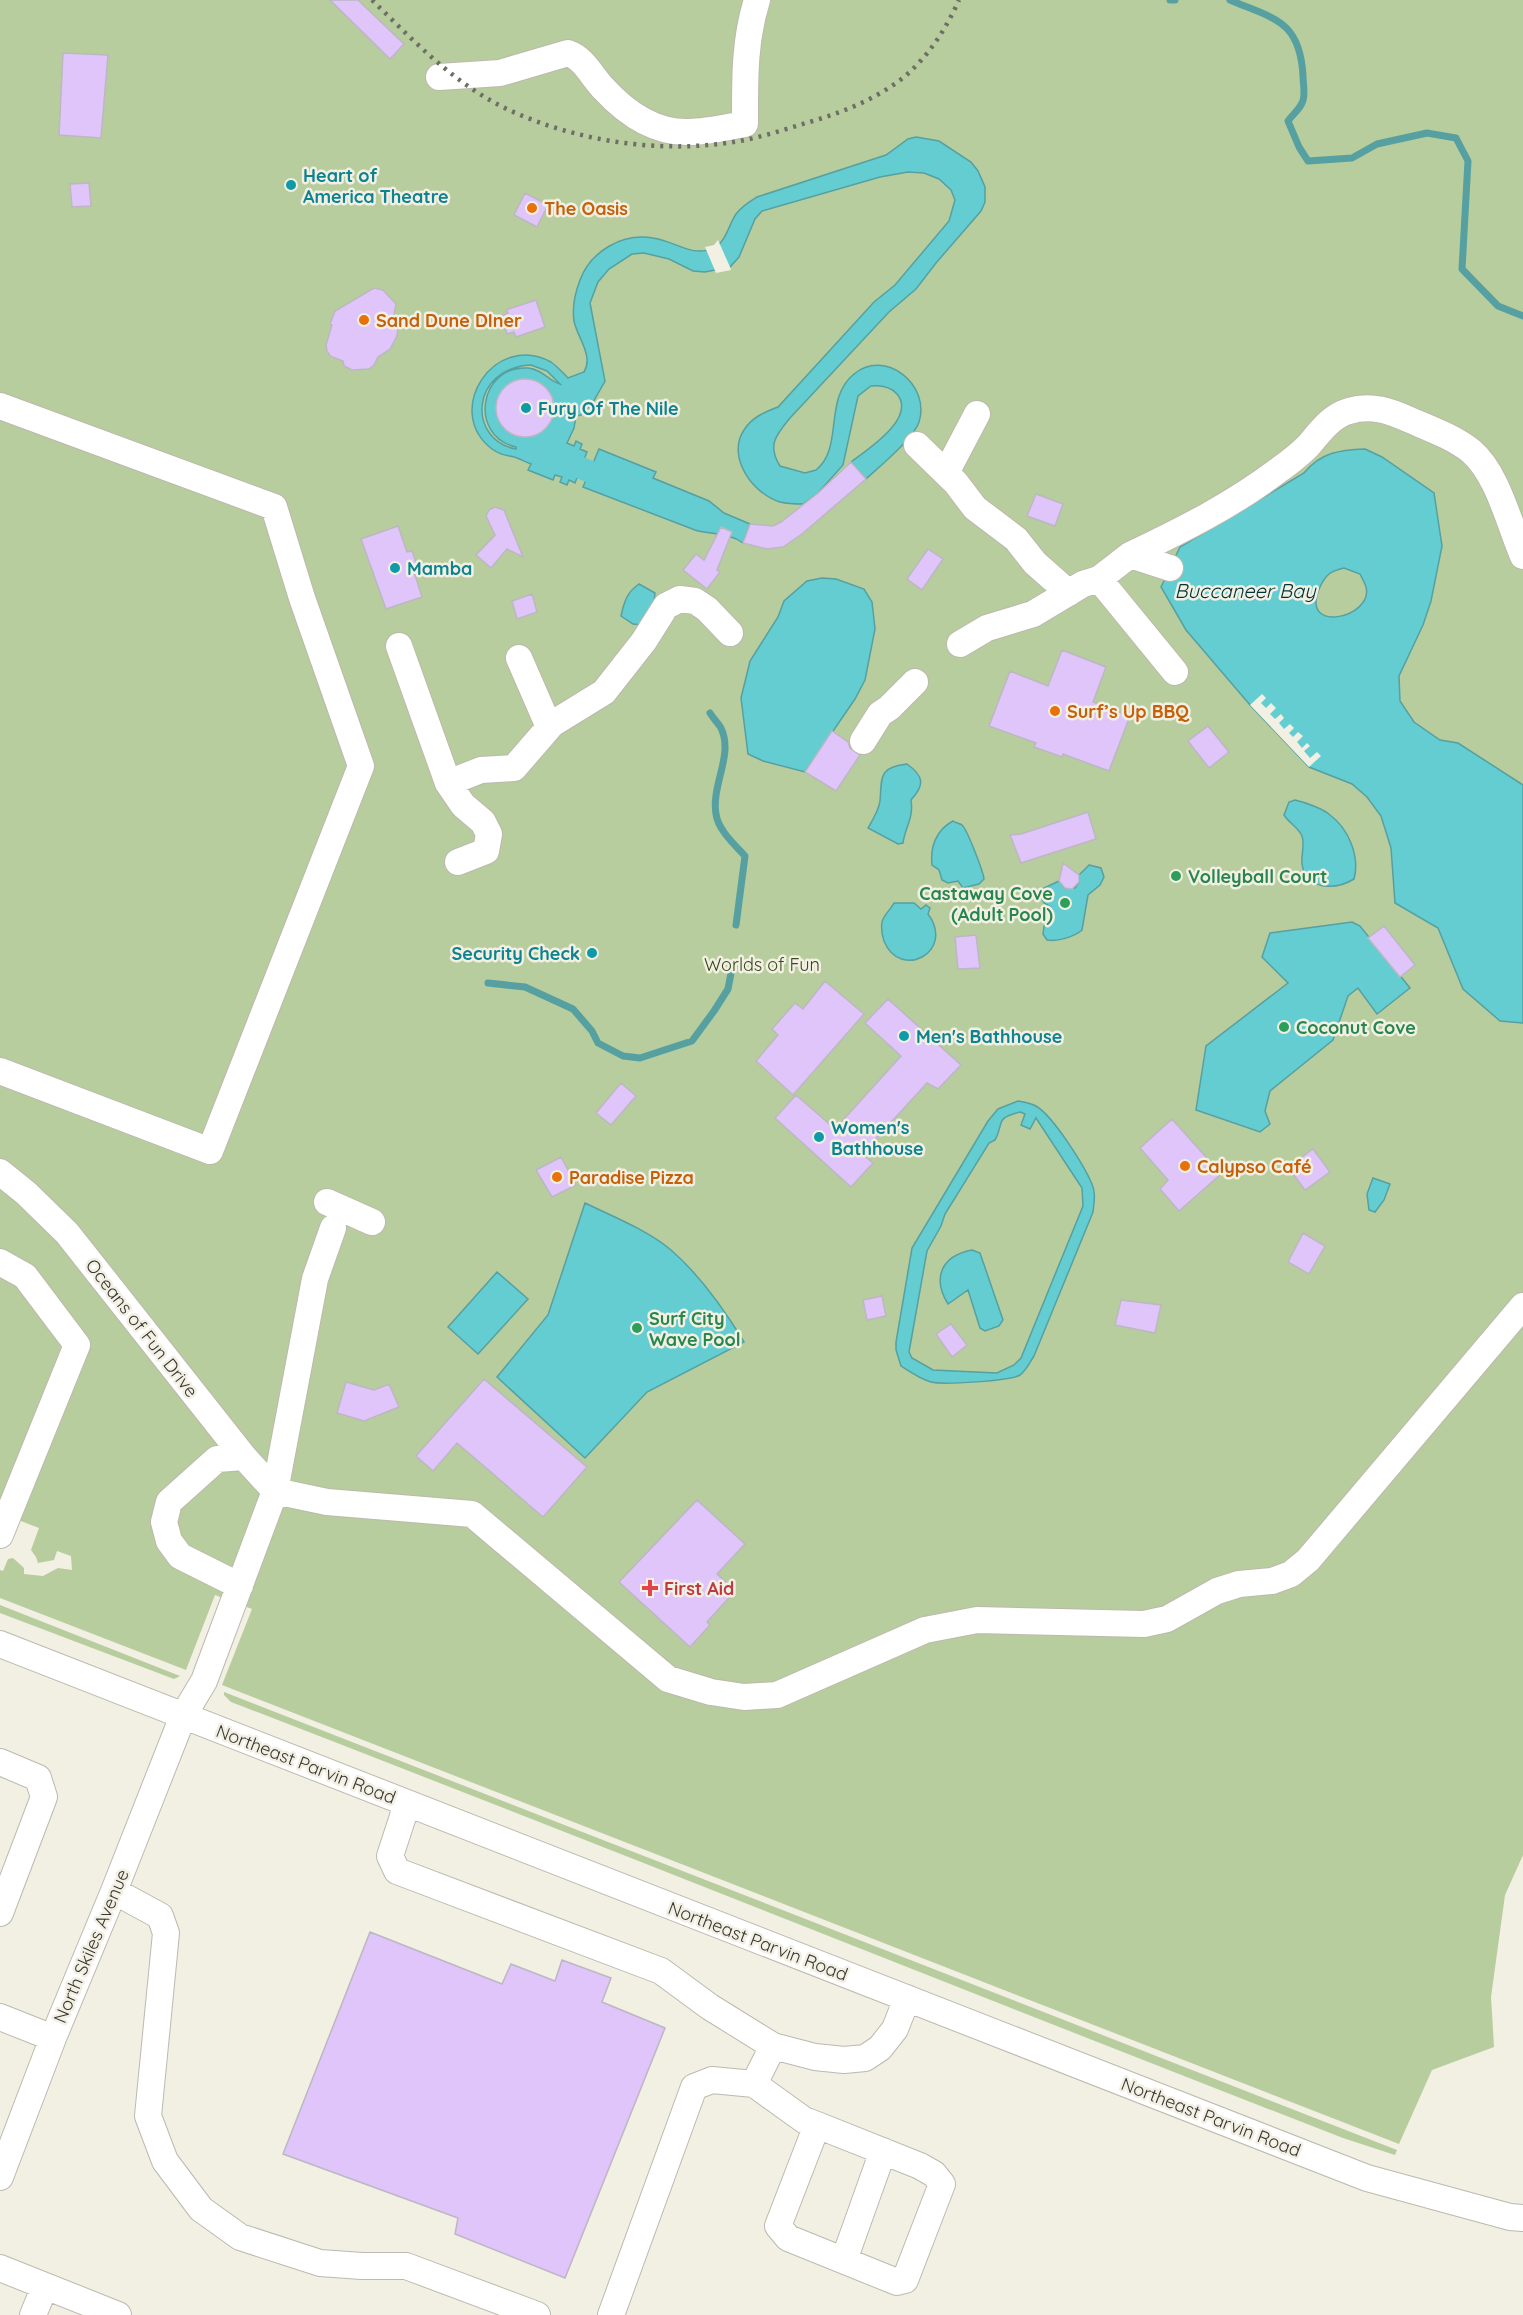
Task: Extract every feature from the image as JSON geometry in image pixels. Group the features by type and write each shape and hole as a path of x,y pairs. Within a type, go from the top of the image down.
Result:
{"street":[{"path":"440,77 500,73 568,53 580,59 603,88 629,113 660,129 688,132 745,124 745,53 749,23 757,0"},
{"path":"0,406 274,507 302,598 361,766 210,1151 0,1071"},
{"path":"960,644 987,628 1033,614 1069,592 1099,579 1130,555 1188,528 1242,497 1307,447 1325,425 1348,411 1370,407 1386,409 1439,432 1471,451 1485,466 1523,556"},
{"path":"946,473 977,414"},
{"path":"917,445 946,473 975,508 1016,539 1035,563 1069,592"},
{"path":"1130,555 1170,568"},
{"path":"1099,579 1175,672"},
{"path":"448,783 481,770 514,768 549,728 604,692 644,641 666,606 680,599 695,601 707,609 730,633"},
{"path":"399,646 448,783 463,805 483,822 489,834 486,851 458,862"},
{"path":"519,658 549,728"},
{"path":"863,741 880,714 915,682"},
{"name":"Oceans of Fun Drive","path":"0,1172 26,1193 67,1233 244,1457 275,1491"},
{"path":"327,1202 372,1222"},
{"path":"183,1716 204,1681 275,1491 315,1279 333,1228"},
{"path":"0,1262 25,1276 77,1345 0,1535"},
{"path":"275,1491 327,1502 472,1514 668,1679 711,1692 744,1696 777,1695 925,1630 977,1620 1144,1624 1167,1618 1220,1579 1239,1584 1272,1581 1291,1574 1308,1560 1523,1306"},
{"path":"240,1586 180,1556 169,1541 164,1522 169,1502 217,1459 244,1457"},
{"name":"Northeast Parvin Road","path":"0,1644 1367,2178 1510,2217 1523,2218"},
{"name":"North Skiles Avenue","path":"0,2177 53,2038 183,1716"},
{"path":"0,1762 38,1778 44,1797 0,1913"},
{"path":"407,1804 390,1856 397,1871 661,1971 710,2007 773,2046 834,2059 864,2058 880,2048 895,2029 907,1998"},
{"path":"114,1891 160,1916 166,1933 148,2116 165,2162 201,2209 240,2237 320,2263 406,2266 537,2315"},
{"path":"0,2017 53,2038"},
{"path":"754,2084 773,2046"},
{"path":"611,2315 694,2087 712,2080 754,2084 804,2120 817,2125 884,2151 934,2174 942,2184 905,2280 897,2282 788,2238 778,2226 817,2125"},
{"path":"844,2260 884,2151"},
{"path":"0,2268 118,2315"},
{"path":"33,2315 45,2286"}],"green space":[{"name":"Worlds of Fun","path":"0,0 1523,0 1523,1855 1505,1895 1491,1997 1494,2047 1432,2070 1399,2144 222,1685 252,1609 215,1595 186,1670 0,1598 0,1570 3,1571 8,1559 13,1558 24,1568 24,1574 43,1576 58,1568 72,1570 71,1556 57,1551 54,1560 38,1563 31,1550 39,1528 0,1513"},
{"path":"0,1605 180,1676 174,1679 0,1613"},
{"path":"224,1692 1397,2150 1395,2155 1343,2138 1204,2084 231,1702"}],"water":[{"path":"916,137 939,141 971,162 985,187 985,202 981,211 916,289 889,312 790,418 777,435 774,446 776,459 780,466 805,473 816,470 824,461 829,449 839,396 845,384 854,374 866,367 879,365 891,368 903,374 918,395 921,408 919,422 904,444 866,479 851,462 888,432 900,413 901,403 897,394 885,387 871,386 858,396 843,465 818,493 803,504 780,502 760,491 752,483 740,463 739,441 744,430 755,418 778,407 874,302 895,285 949,221 955,200 951,190 939,179 924,173 908,172 880,177 762,211 755,219 739,257 730,267 705,272 693,271 669,259 644,253 632,254 609,269 598,282 590,303 605,381 592,404 581,415 576,416 574,428 567,443 574,446 576,441 582,444 580,449 587,452 575,483 569,480 567,485 560,482 562,477 555,475 553,480 528,470 531,464 495,451 478,433 472,415 474,397 482,380 495,366 511,357 530,355 551,362 568,378 584,372 587,360 574,321 575,295 585,270 592,260 609,246 619,241 641,237 661,240 691,250 706,251 718,245 738,211 757,197 886,155 908,139","holes":["531,365 547,371 560,384 533,369 511,370 499,378 490,389 486,402 486,416 491,430 501,440 516,449 500,443 489,432 483,419 482,405 487,391 496,378 511,369","523,395 533,399 538,408 536,415 525,421 517,418 512,411 514,400"]},
{"path":"599,449 656,472 653,478 709,501 724,513 750,524 743,543 725,535 695,530 583,487"},
{"name":"Buccaneer Bay","path":"1365,449 1382,457 1434,493 1442,546 1431,601 1423,625 1399,676 1400,701 1414,722 1440,740 1458,743 1523,785 1523,1023 1500,1021 1463,989 1438,928 1395,903 1391,848 1381,816 1367,797 1352,784 1309,767 1250,705 1186,630 1161,587 1180,547 1304,473 1324,456 1339,451","holes":["1344,568 1360,574 1366,587 1365,598 1359,607 1338,617 1327,616 1319,612 1316,602 1320,587 1327,576"]},
{"path":"822,578 836,579 864,589 872,602 875,629 865,680 855,699 805,772 763,761 748,754 741,698 750,661 778,617 784,601 807,581"},
{"path":"639,584 655,593 654,601 642,625 633,624 621,616 627,598"},
{"path":"907,764 917,773 921,781 919,790 911,800 910,817 903,843 898,844 868,828 879,804 883,775 891,768"},
{"path":"1295,800 1323,810 1343,828 1354,853 1354,879 1339,885 1323,886 1309,879 1302,864 1302,836 1284,815 1289,802"},
{"path":"953,821 962,825 971,842 984,879 979,884 963,888 958,881 948,883 942,880 939,870 932,865 935,840 942,829"},
{"name":"Castaway Cove (Adult Pool)","path":"1089,865 1101,868 1104,877 1100,885 1088,895 1082,930 1065,938 1047,940 1043,934 1044,926 1053,913 1051,907 1044,903 1040,896 1042,889 1059,881 1065,888 1075,888 1079,882 1079,875"},
{"path":"894,903 914,903 921,909 926,905 930,908 928,914 935,928 935,940 931,950 922,957 912,960 902,959 892,953 884,941 882,922"},
{"name":"Coconut Cove","path":"1352,922 1360,926 1410,988 1377,1014 1358,988 1348,996 1333,1040 1270,1091 1265,1111 1270,1124 1260,1132 1196,1110 1206,1046 1288,983 1262,957 1270,933"},
{"path":"1018,1101 1032,1104 1043,1111 1059,1130 1092,1184 1093,1212 1034,1356 1024,1371 1014,1377 991,1381 931,1382 901,1366 896,1350 912,1248 988,1121 998,1109","holes":["1020,1112 1025,1114 1021,1125 1030,1129 1036,1118 1082,1188 1083,1206 1021,1358 1014,1365 997,1373 933,1370 912,1358 909,1352 927,1251 945,1214 989,1143 995,1140 1003,1119"]},
{"path":"1373,1178 1390,1184 1384,1200 1375,1212 1369,1210 1367,1194"},
{"name":"Surf City Wave Pool","path":"585,1203 641,1230 671,1250 711,1293 744,1342 647,1392 585,1458 497,1377 548,1315"},
{"path":"972,1250 980,1253 1003,1320 999,1326 985,1331 980,1328 968,1290 948,1304 941,1285 940,1277 947,1263 953,1257"},
{"path":"497,1272 528,1299 478,1354 448,1327"}],"pier":[{"path":"718,240 731,270 716,273 705,247 714,245"},
{"path":"1262,694 1266,698 1261,703 1266,708 1271,703 1276,708 1270,714 1275,719 1281,714 1284,718 1279,723 1284,729 1290,724 1294,728 1289,733 1293,737 1298,732 1303,736 1297,742 1302,748 1307,743 1310,746 1304,751 1310,758 1317,752 1321,756 1309,767 1250,705"}],"building":[{"path":"330,0 358,0 404,44 390,59"},
{"path":"63,53 108,55 101,138 59,135"},
{"path":"89,183 91,206 72,207 70,184"},
{"name":"The Oasis","path":"525,193 548,205 537,227 514,215"},
{"name":"Sand Dune DIner","path":"374,288 383,290 396,304 394,315 398,327 397,336 390,349 378,357 369,369 352,370 344,366 343,361 330,356 327,351 326,345 332,325 330,324 335,311"},
{"path":"536,300 545,327 516,337 514,332 507,334 501,316 508,313 506,310"},
{"path":"519,379 531,379 546,387 554,402 554,414 546,429 531,437 519,437 504,429 496,414 496,402 504,387"},
{"path":"851,462 866,479 802,534 783,547 767,549 743,543 750,524 773,526 781,522 818,493"},
{"path":"1036,494 1063,504 1055,526 1027,516"},
{"path":"495,507 504,510 523,557 507,549 491,568 476,555 495,535 486,516 489,510"},
{"name":"Mamba","path":"398,526 407,552 412,551 419,571 414,572 422,597 386,609 361,539"},
{"path":"721,527 732,532 717,570 720,572 707,589 683,570 696,554 704,560"},
{"path":"928,549 943,559 922,590 907,579"},
{"path":"532,594 537,612 517,619 512,601"},
{"name":"Surf’s Up BBQ","path":"1062,650 1106,667 1093,702 1130,716 1109,771 1063,754 1062,757 1034,747 1036,743 989,726 1010,671 1048,686"},
{"path":"1208,726 1229,752 1209,768 1188,741"},
{"path":"832,731 848,742 850,748 860,755 836,791 805,772"},
{"path":"1088,812 1096,839 1021,863 1010,835 1021,834"},
{"path":"1063,863 1079,875 1079,882 1072,889 1065,888 1059,881"},
{"path":"1384,926 1415,965 1400,977 1368,938"},
{"path":"976,935 980,968 958,969 955,937"},
{"path":"825,981 864,1014 793,1095 756,1061 778,1035 772,1029 795,1003 803,1009"},
{"path":"888,999 961,1065 938,1089 927,1083 862,1154 873,1163 851,1187 775,1118 796,1095 835,1129 901,1056 865,1023"},
{"path":"621,1083 636,1096 611,1125 596,1113"},
{"name":"Calypso Café","path":"1172,1119 1221,1174 1179,1211 1160,1189 1168,1180 1140,1148"},
{"path":"1313,1149 1330,1172 1305,1190 1288,1167"},
{"name":"Paradise Pizza","path":"561,1157 576,1185 552,1197 536,1170"},
{"path":"1303,1233 1325,1246 1309,1274 1288,1262"},
{"path":"882,1296 886,1316 867,1320 863,1300"},
{"path":"1121,1300 1161,1305 1155,1333 1115,1325"},
{"path":"951,1324 967,1345 952,1357 936,1334"},
{"path":"484,1379 587,1467 543,1517 457,1443 433,1471 416,1456"},
{"path":"346,1382 374,1390 389,1384 399,1407 364,1421 337,1413"},
{"path":"697,1500 745,1544 717,1574 735,1591 707,1622 710,1625 690,1647 619,1582"},
{"path":"370,1932 502,1984 511,1964 555,1981 562,1960 611,1978 602,2002 665,2028 565,2278 455,2234 458,2218 283,2154"}],"waterway":[{"path":"1170,0 1175,0"},
{"path":"1230,0 1282,24 1297,43 1301,57 1304,97 1301,106 1288,121 1308,161 1352,158 1377,144 1427,133 1456,138 1468,161 1462,269 1498,306 1523,316"},
{"path":"554,457 618,483"},
{"path":"710,713 721,728 725,749 716,792 717,820 727,837 745,856 736,925"},
{"path":"488,983 525,987 573,1009 592,1031 598,1043 623,1056 640,1058 692,1041 728,989 732,968"}],"railway":[{"path":"372,0 436,61 489,100 565,131 595,138 655,146 685,146 745,140 832,115 857,105 893,85 921,61 942,32 959,0"}],"place":[{"name":"Heart of America Theatre","path":"291,185"},
{"name":"The Oasis","path":"532,208"},
{"name":"Sand Dune DIner","path":"364,320"},
{"name":"Fury Of The Nile","path":"526,408"},
{"name":"Mamba","path":"395,568"},
{"name":"Surf’s Up BBQ","path":"1055,711"},
{"name":"Volleyball Court","path":"1176,876"},
{"name":"Castaway Cove (Adult Pool)","path":"1065,903"},
{"name":"Security Check","path":"592,953"},
{"name":"Coconut Cove","path":"1284,1027"},
{"name":"Men's Bathhouse","path":"904,1036"},
{"name":"Women's Bathhouse","path":"819,1137"},
{"name":"Calypso Café","path":"1185,1166"},
{"name":"Paradise Pizza","path":"557,1177"},
{"name":"Surf City Wave Pool","path":"637,1328"},
{"name":"First Aid","path":"650,1588"}]}
